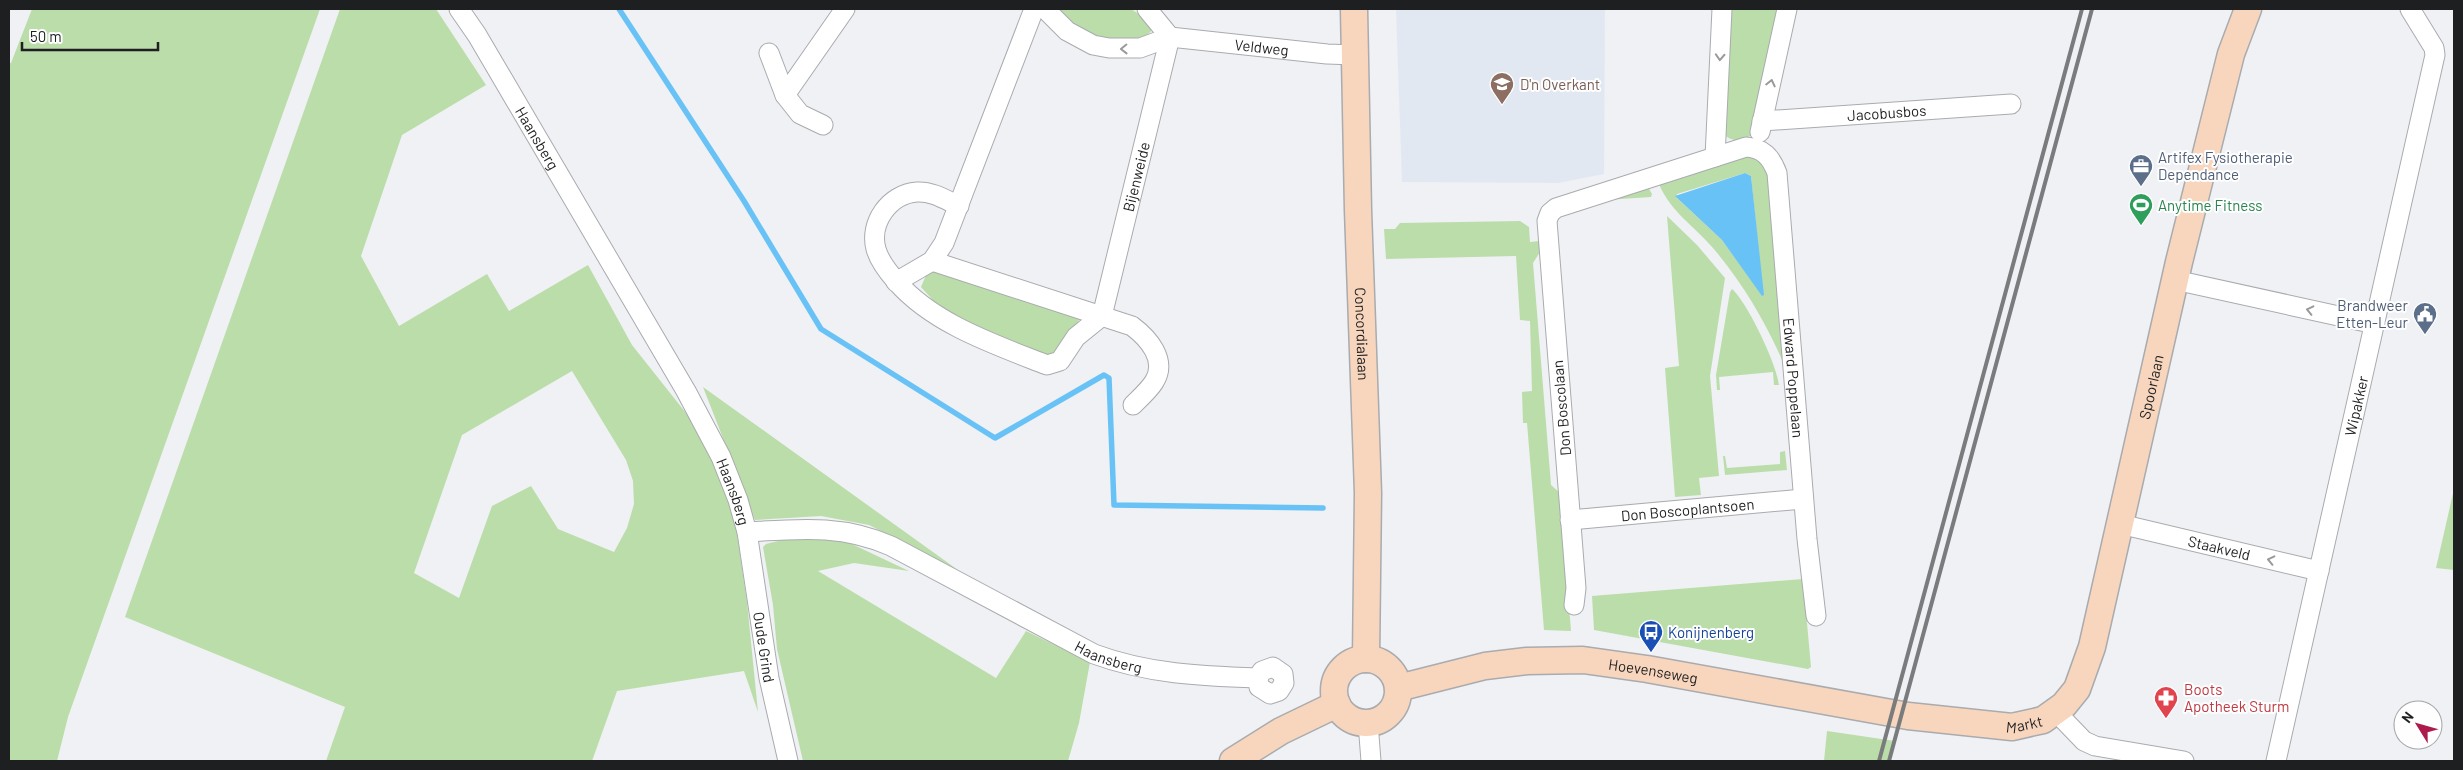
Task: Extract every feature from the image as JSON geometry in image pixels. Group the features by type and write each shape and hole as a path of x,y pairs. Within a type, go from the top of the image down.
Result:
{"street":[{"name":"Haansberg","path":"459,9 482,43 702,417 721,457 738,500 746,532 828,529 859,534 891,546 1094,654 1123,665 1153,671 1258,678"},
{"path":"785,95 845,9"},
{"path":"896,282 932,260 944,243 960,206 1034,9"},
{"name":"Veldweg","path":"1046,9 1067,31 1093,45 1109,48 1140,48 1170,36 1328,54 1355,55"},
{"path":"1147,9 1170,36"},
{"name":"Concordialaan","path":"1354,9 1358,210 1368,493 1366,659"},
{"path":"1722,9 1715,157 1746,147 1756,148 1787,9"},
{"name":"Spoorlaan","path":"2231,54 2235,9"},
{"name":"Spoorlaan","path":"2056,712 2077,689 2087,664 2175,280 2231,54 2248,9"},
{"name":"Wipakker","path":"2276,761 2435,50 2410,9"},
{"name":"Bijenweide","path":"1102,316 1170,36"},
{"path":"769,53 785,95 800,114 823,125"},
{"name":"Jacobusbos","path":"1762,121 2011,104"},
{"name":"Edward Poppelaan","path":"1756,148 1766,153 1773,162 1777,172 1803,499 1816,616"},
{"name":"Don Boscolaan","path":"1574,605 1576,588 1546,230 1550,213 1563,205 1715,157"},
{"path":"960,206 937,195 917,192 897,198 882,212 875,230 876,250 896,282 919,303 974,337 1047,365 1060,360 1076,337 1102,316"},
{"path":"932,260 1132,326 1144,335 1156,354 1159,366 1155,381 1133,405"},
{"path":"2175,280 2375,324"},
{"name":"Don Boscoplantsoen","path":"1570,520 1803,499"},
{"name":"Staakveld","path":"2120,524 2319,571"},
{"name":"Oude Grind","path":"746,532 767,668 788,761"},
{"name":"Hoevenseweg","path":"1398,688 1485,666 1564,659 1647,669 1908,716"},
{"path":"1355,660 1378,661 1392,672 1398,688 1396,701 1390,712 1380,719 1368,723 1349,718 1337,704 1334,694 1339,673 1355,660"},
{"path":"1233,761 1281,731 1337,704"},
{"name":"Markt","path":"1908,716 2012,727 2035,722 2056,712 2084,741 2096,746 2184,761"},
{"path":"1368,723 1370,761"}],"shaded area":[{"name":"D'n Overkant","path":"1396,9 1605,9 1604,174 1558,183 1402,182"}],"green space":[{"path":"32,9 320,9 68,717 57,761 9,761 9,63 11,63"},
{"path":"340,9 436,9 486,85 402,135 361,256 399,326 487,274 509,311 588,265 632,345 705,437 720,472 736,527 747,602 758,712 744,671 617,691 592,761 326,761 345,707 125,617","holes":["572,371 626,460 633,481 634,504 627,528 614,552 558,529 531,486 492,506 459,598 414,573 462,435"]},
{"path":"1051,9 1131,9 1139,14 1152,30 1147,35 1132,40 1113,41 1095,39"},
{"path":"1728,9 1780,9 1752,134 1741,140 1733,140 1723,133"},
{"path":"1748,156 1761,160 1768,170 1783,362 1761,317 1734,274 1713,248 1669,202 1659,184","holes":["1745,173 1751,176 1763,296 1722,240 1676,197 1677,194"]},
{"path":"1648,187 1652,194 1651,197 1606,200"},
{"path":"1667,216 1697,245 1725,278 1710,376 1719,476 1699,478 1701,495 1675,497 1665,368 1679,366"},
{"path":"1520,221 1529,227 1530,242 1539,241 1540,252 1533,263 1551,485 1560,493 1571,631 1544,630 1527,423 1523,423 1522,392 1532,391 1530,321 1520,320 1516,256 1386,259 1384,229 1395,229 1400,223"},
{"path":"935,268 1083,314 1061,347 1043,361 949,318 921,287 927,273"},
{"path":"1732,289 1745,307 1760,334 1773,363 1779,385 1774,385 1773,372 1719,377 1720,390 1717,390 1716,375"},
{"path":"703,387 958,570 869,525 821,516 755,520"},
{"path":"1785,451 1787,470 1725,475 1723,456 1725,456 1727,468 1780,464 1780,452"},
{"path":"2454,489 2454,570 2436,568"},
{"path":"794,537 837,537 909,571 854,563 818,571 996,678 1026,631 1090,662 1079,723 1068,761 803,761 777,649 773,605 763,547 766,544"},
{"path":"1803,579 1811,667 1808,669 1594,630 1592,596"},
{"path":"1827,731 1895,741 1889,761 1824,761"}],"water":[{"path":"1745,173 1751,176 1764,295 1762,296 1722,240 1675,196"}],"waterway":[{"path":"619,9 744,201 821,329 995,438 1104,375 1109,378 1114,505 1323,508"}],"railway":[{"path":"1879,761 2082,9"},
{"path":"1889,761 2092,9"}],"place":[{"name":"D'n Overkant","path":"1502,105"},
{"name":"Artifex Fysiotherapie Dependance","path":"2141,187"},
{"name":"Anytime Fitness","path":"2141,226"},
{"name":"Brandweer Etten-Leur","path":"2425,335"},
{"name":"Konijnenberg","path":"1651,653"},
{"name":"Boots Apotheek Sturm","path":"2166,719"}]}
